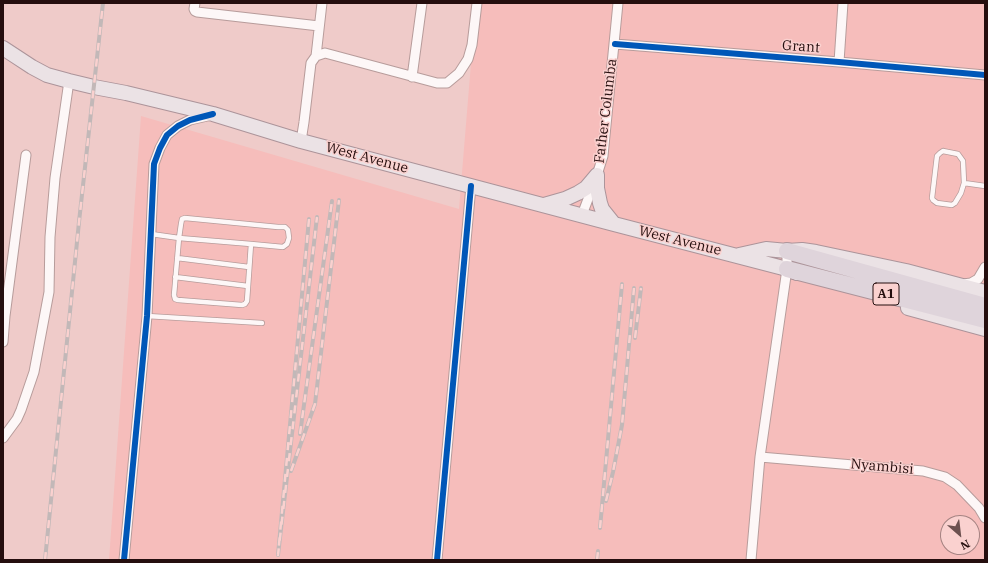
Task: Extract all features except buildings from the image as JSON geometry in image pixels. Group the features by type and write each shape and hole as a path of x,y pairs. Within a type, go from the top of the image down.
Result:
{"highway":[{"name":"A1","path":"788,251 985,306"},
{"name":"A1","path":"786,268 985,320"}],"main road":[{"name":"West Avenue","path":"3,48 47,75 213,114 301,140 471,186 786,268 839,289 985,329"},
{"path":"544,205 565,199 578,193 586,188 597,176"},
{"path":"597,176 597,188 602,209 614,224"},
{"name":"West Avenue","path":"737,255 766,249 816,252 906,271 985,292"}],"street":[{"path":"195,3 194,9 197,12 319,26"},
{"path":"301,140 312,63 316,56 322,3"},
{"path":"412,77 422,3"},
{"path":"316,56 324,53 436,83 447,83 459,73 468,59 472,45 477,3"},
{"name":"Father Columba","path":"582,215 603,156 618,3"},
{"path":"839,62 843,3"},
{"name":"Grant","path":"614,44 839,62 985,76"},
{"path":"3,438 17,419 21,410 34,372 40,343 49,292 50,237 55,178 69,81"},
{"path":"124,560 147,316 154,164 167,135 178,126 190,120 213,114"},
{"path":"3,342 26,155"},
{"path":"437,560 471,186"},
{"path":"751,560 760,457 788,251"},
{"path":"959,284 971,283 978,279 985,267"},
{"name":"Nyambisi","path":"760,457 923,471 945,477 957,485 979,508 985,518"}],"lane":[{"path":"943,151 954,152 960,156 963,162 964,183 961,193 952,205 937,203 933,200 937,156 940,153 943,151"},
{"path":"964,183 985,186"},
{"path":"151,234 179,238 252,244 283,247 288,244 288,230 285,227 185,218 182,219 179,238 174,295 175,299 178,300 245,304 247,301 252,244"},
{"path":"177,258 249,267"},
{"path":"175,277 248,286"},
{"path":"147,316 262,323"}],"shaded area":[{"path":"476,3 985,3 985,560 109,560 141,116 459,209"}],"railway":[{"path":"45,560 103,3"},
{"path":"291,471 315,404 339,200"},
{"path":"300,434 332,201"},
{"path":"309,219 278,555 317,217"},
{"path":"600,528 622,284"},
{"path":"606,501 622,425 634,288"},
{"path":"635,338 641,288"},
{"path":"597,560 598,551"}],"cycle path":[{"path":"615,44 985,75"},
{"path":"124,560 147,316 154,164 167,135 178,126 190,120 213,114"},
{"path":"437,560 471,186"}]}
